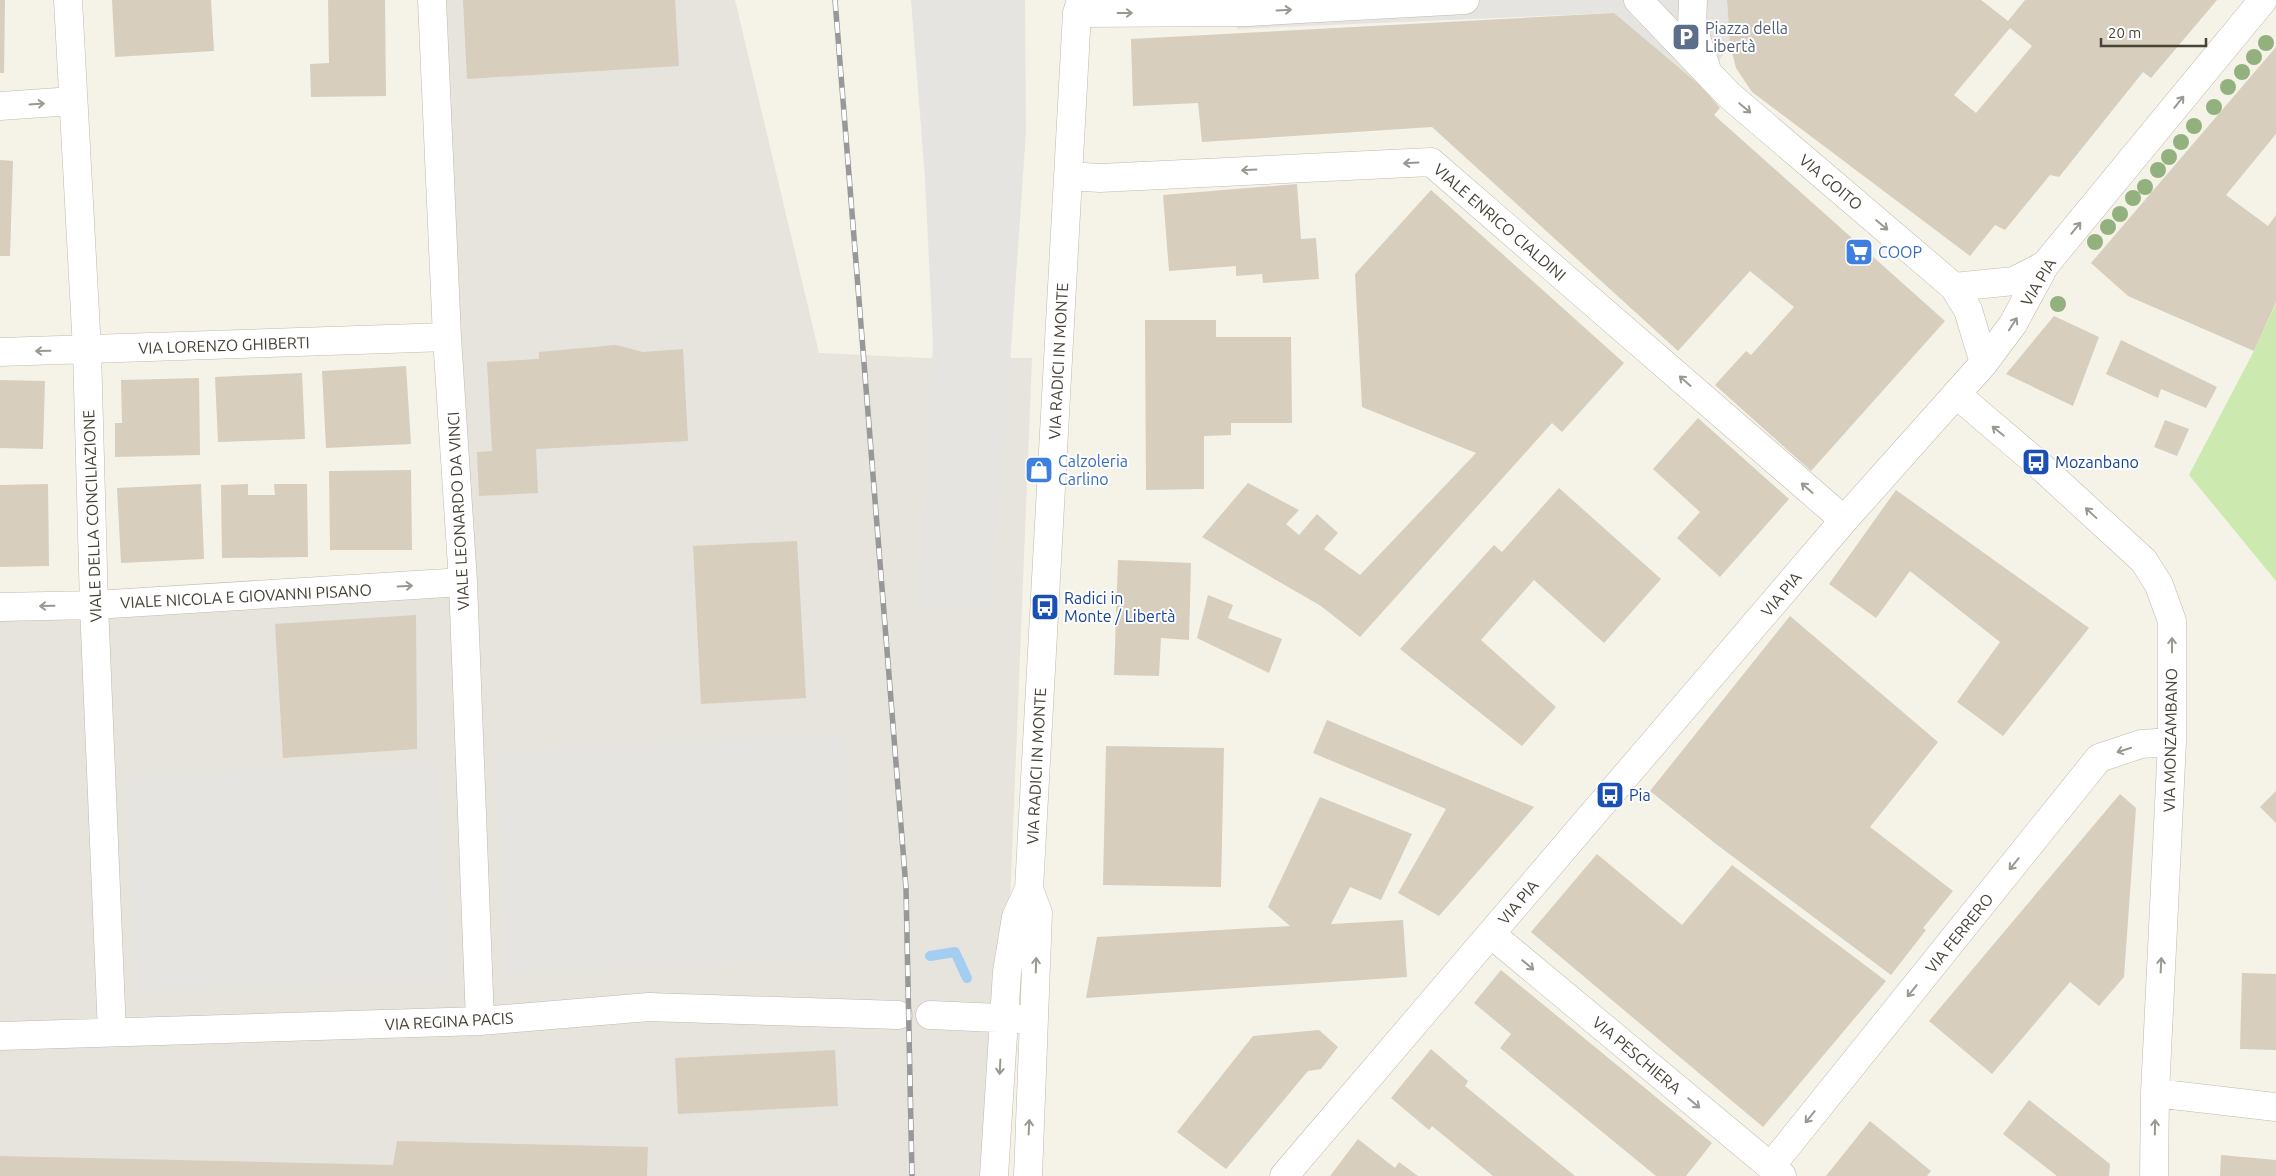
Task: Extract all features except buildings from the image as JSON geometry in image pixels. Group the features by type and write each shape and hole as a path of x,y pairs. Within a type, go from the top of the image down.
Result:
{"street":[{"name":"VIALE DELLA CONCILIAZIONE","path":"68,0 87,350 94,605 112,1032"},
{"name":"VIALE LEONARDO DA VINCI","path":"432,0 447,337 463,582 480,1021"},
{"path":"1076,4 1248,12 1466,0"},
{"name":"VIA GOITO","path":"1638,0 1709,75 1954,287 1968,310 1984,363"},
{"path":"1693,0 1692,26 1709,75"},
{"name":"VIA PIA","path":"1284,1176 1844,520 1984,363 2013,324 2046,265 2263,0"},
{"name":"VIA RADICI IN MONTE","path":"994,1176 1002,1018 1016,917 1029,889 1076,4"},
{"path":"0,106 73,101"},
{"name":"VIALE ENRICO CIALDINI","path":"1068,176 1100,178 1431,162 1844,520"},
{"path":"1954,287 2014,281 2046,265"},
{"name":"VIA LORENZO GHIBERTI","path":"0,352 447,337"},
{"name":"VIA MONZAMBANO","path":"1956,394 2036,462 2144,561 2159,585 2172,621 2172,742 2155,1093 2154,1176"},
{"name":"VIALE NICOLA E GIOVANNI PISANO","path":"0,606 94,605 463,582"},
{"name":"VIA FERRERO","path":"1777,1171 2099,758 2141,744 2172,742"},
{"name":"VIA RADICI IN MONTE","path":"1028,1176 1038,913 1029,889"},
{"name":"VIA PESCHIERA","path":"1491,934 1777,1171"},
{"name":"VIA REGINA PACIS","path":"0,1036 480,1021 648,1007 898,1015"},
{"path":"930,1015 1034,1021"},
{"path":"2155,1093 2276,1107"}],"shaded area":[{"path":"428,0 735,0 819,353 924,358 1032,358 999,1176 0,1176 0,598 468,585"},
{"path":"911,0 1025,0 1026,132 1004,450 989,612 916,604 924,516 933,343 925,179"},
{"name":"Piazza della Libertà","path":"1235,0 1727,0 1730,45 1701,86 1614,13 1237,29"},
{"path":"845,734 851,958 506,973 496,751"},
{"path":"439,762 449,981 137,990 125,776"}],"green space":[{"path":"2276,303 2276,581 2189,475 2254,351"}],"waterway":[{"path":"930,956 955,952 967,978"}],"railway":[{"path":"835,0 906,888 912,1176"}],"place":[{"name":"Piazza della Libertà","path":"1686,37"},
{"name":"COOP","path":"1859,252"},
{"name":"Mozanbano","path":"2036,462"},
{"name":"Calzoleria Carlino","path":"1039,470"},
{"name":"Radici in Monte / Libertà","path":"1045,607"},
{"name":"Pia","path":"1610,795"}]}
